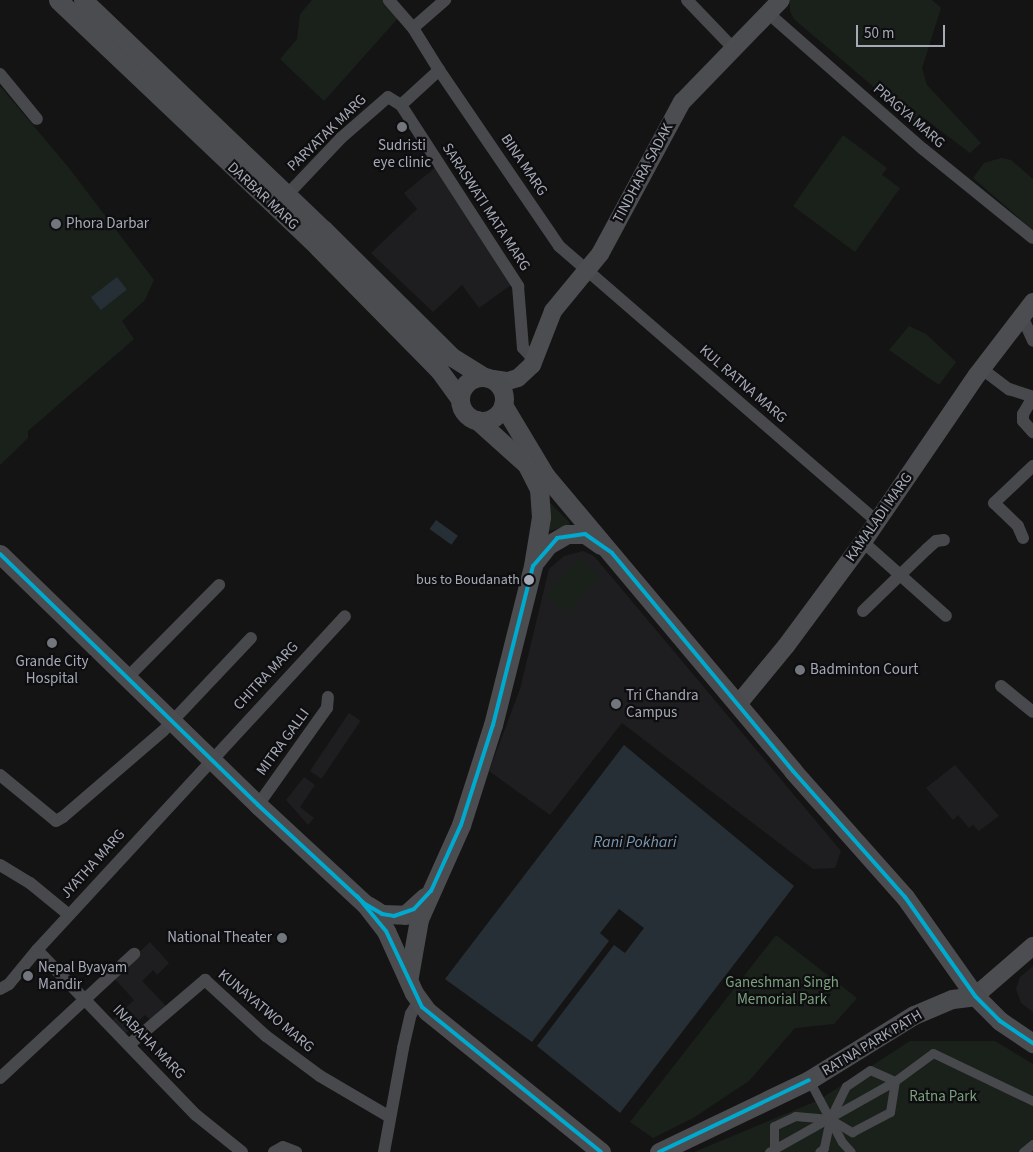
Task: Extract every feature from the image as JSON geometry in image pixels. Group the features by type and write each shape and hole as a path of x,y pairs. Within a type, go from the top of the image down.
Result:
{"main road":[{"name":"DARBAR MARG","path":"58,0 318,247 440,370 460,399"},
{"name":"DARBAR MARG","path":"83,0 287,195 452,357 487,378"},
{"name":"TINDHARA SADAK","path":"533,363 557,304 588,272 678,108 733,48 781,0"},
{"name":"KAMALADI MARG","path":"739,703 862,542 982,369 1033,302"},
{"path":"409,980 419,919 461,824 493,725 533,566 542,504 539,489 526,464 477,420 463,410 460,399 464,386 487,378 508,381 518,378 533,363"},
{"path":"477,420 496,416 503,404 504,393 487,378"},
{"path":"503,404 545,475 739,703 793,770 905,897 976,996 1000,1021 1033,1043"},
{"path":"533,566 548,545 567,534 585,534 612,553"},
{"path":"0,554 210,760 365,904 386,931 418,1002 601,1152"},
{"path":"365,904 382,914 404,914 431,891"},
{"path":"976,996 1033,946"},
{"name":"RATNA PARK PATH","path":"659,1152 809,1080 914,1015 952,999 976,996"},
{"name":"RATNA PARK PATH","path":"678,1152 689,1137"}],"street":[{"path":"389,0 413,28 439,70 401,105"},
{"path":"413,28 445,0"},
{"path":"687,0 733,48"},
{"name":"PRAGYA MARG","path":"768,13 923,149 1033,238"},
{"name":"BINA MARG","path":"439,70 559,246 588,272"},
{"path":"0,74 37,119"},
{"name":"PARYATAK MARG","path":"287,195 341,138 388,97 401,105"},
{"name":"SARASWATI MATA MARG","path":"401,105 515,281 519,293 523,348 533,363"},
{"name":"KUL RATNA MARG","path":"588,272 602,280 877,521"},
{"path":"1022,316 1033,341"},
{"path":"982,369 1009,389 1033,397 1023,414 1023,421 1033,432"},
{"path":"1023,538 1013,520 994,503 1033,466"},
{"path":"864,611 936,541 944,540"},
{"path":"862,542 946,616"},
{"path":"127,678 219,585"},
{"name":"CHITRA MARG","path":"210,760 346,616"},
{"path":"0,775 56,821 172,722 251,638"},
{"path":"1001,686 1033,712"},
{"name":"MITRA GALLI","path":"258,805 327,708 328,697"},
{"name":"JYATHA MARG","path":"0,989 9,984 37,950 210,760"},
{"path":"0,865 30,883 69,915"},
{"name":"INABAHA MARG","path":"37,950 130,1044 196,1115 242,1152"},
{"path":"0,1078 86,1001 134,954"},
{"name":"KUNAYATWO MARG","path":"130,1044 205,980 266,1036 320,1076 390,1117"},
{"path":"384,1152 403,1048 411,1014 418,1002"},
{"path":"771,1151 895,1081 933,1053 1033,1101"},
{"path":"819,1152 824,1148 830,1119 846,1086 870,1070 895,1081"},
{"path":"809,1080 830,1119 851,1152"},
{"path":"771,1151 774,1126 795,1116 830,1119 852,1132 890,1112 895,1081"},
{"path":"1023,1152 1033,1144"},
{"path":"274,1152 283,1147 296,1152"}],"shaded area":[{"path":"436,167 511,285 479,308 462,285 433,312 371,253 417,209 404,193"},
{"name":"Tri Chandra Campus","path":"583,551 594,556 841,851 835,868 813,869 622,723 550,815 489,771 520,689 549,569 564,556"},
{"path":"349,713 361,721 321,779 310,771"},
{"path":"955,765 999,816 979,831 973,825 969,828 958,815 953,820 926,788"},
{"path":"304,777 315,785 300,807 314,818 308,825 286,800"},
{"path":"150,942 169,963 157,975 153,970 142,981 169,1009 154,1023 145,1015 124,1035 111,1022 134,1000 113,977"},
{"path":"1033,966 1033,1012 1021,1003 1016,989 1020,977"}],"green space":[{"path":"312,0 387,0 399,17 324,101 280,59 297,39 300,14"},
{"path":"790,0 932,0 941,8 922,68 927,85 981,143 970,153 924,118 917,124 794,19 790,11"},
{"name":"Phora Darbar","path":"0,86 69,168 154,280 145,300 122,321 134,339 28,431 28,438 0,465"},
{"path":"843,135 887,168 882,175 900,188 855,252 793,206"},
{"path":"1001,158 1011,160 1033,179 1033,230 973,178 984,163"},
{"path":"909,326 926,334 956,362 939,385 889,350"},
{"path":"550,503 569,522 570,526 545,532"},
{"path":"580,558 600,577 565,613 545,594"},
{"name":"Ganeshman Singh Memorial Park","path":"776,935 857,998 834,1024 795,1028 749,1081 693,1118 653,1138 630,1122"},
{"name":"Ratna Park","path":"910,1041 995,1041 1033,1064 1033,1152 694,1152 819,1100"}],"water":[{"path":"117,277 127,290 101,310 91,297"},
{"path":"436,520 458,536 451,545 430,529"},
{"name":"Rani Pokhari","path":"624,745 794,886 620,1113 537,1046 614,945 625,953 644,928 619,909 600,933 609,941 532,1042 445,979"}],"transit line":[{"path":"0,554 258,805 365,904 382,914 394,916 414,909 431,891 461,825 493,725 533,566 557,538 585,534 612,553 793,771 905,897 975,996 1000,1021 1033,1043"},
{"path":"357,896 386,931 422,1007 601,1152"},
{"path":"659,1152 809,1080"}],"place":[{"name":"Sudristi eye clinic","path":"402,127"},
{"name":"Phora Darbar","path":"56,224"},
{"name":"bus to Boudanath","path":"529,580"},
{"name":"Grande City Hospital","path":"52,643"},
{"name":"Badminton Court","path":"800,670"},
{"name":"Tri Chandra Campus","path":"616,704"},
{"name":"National Theater","path":"282,938"},
{"name":"Nepal Byayam Mandir","path":"28,976"}]}
